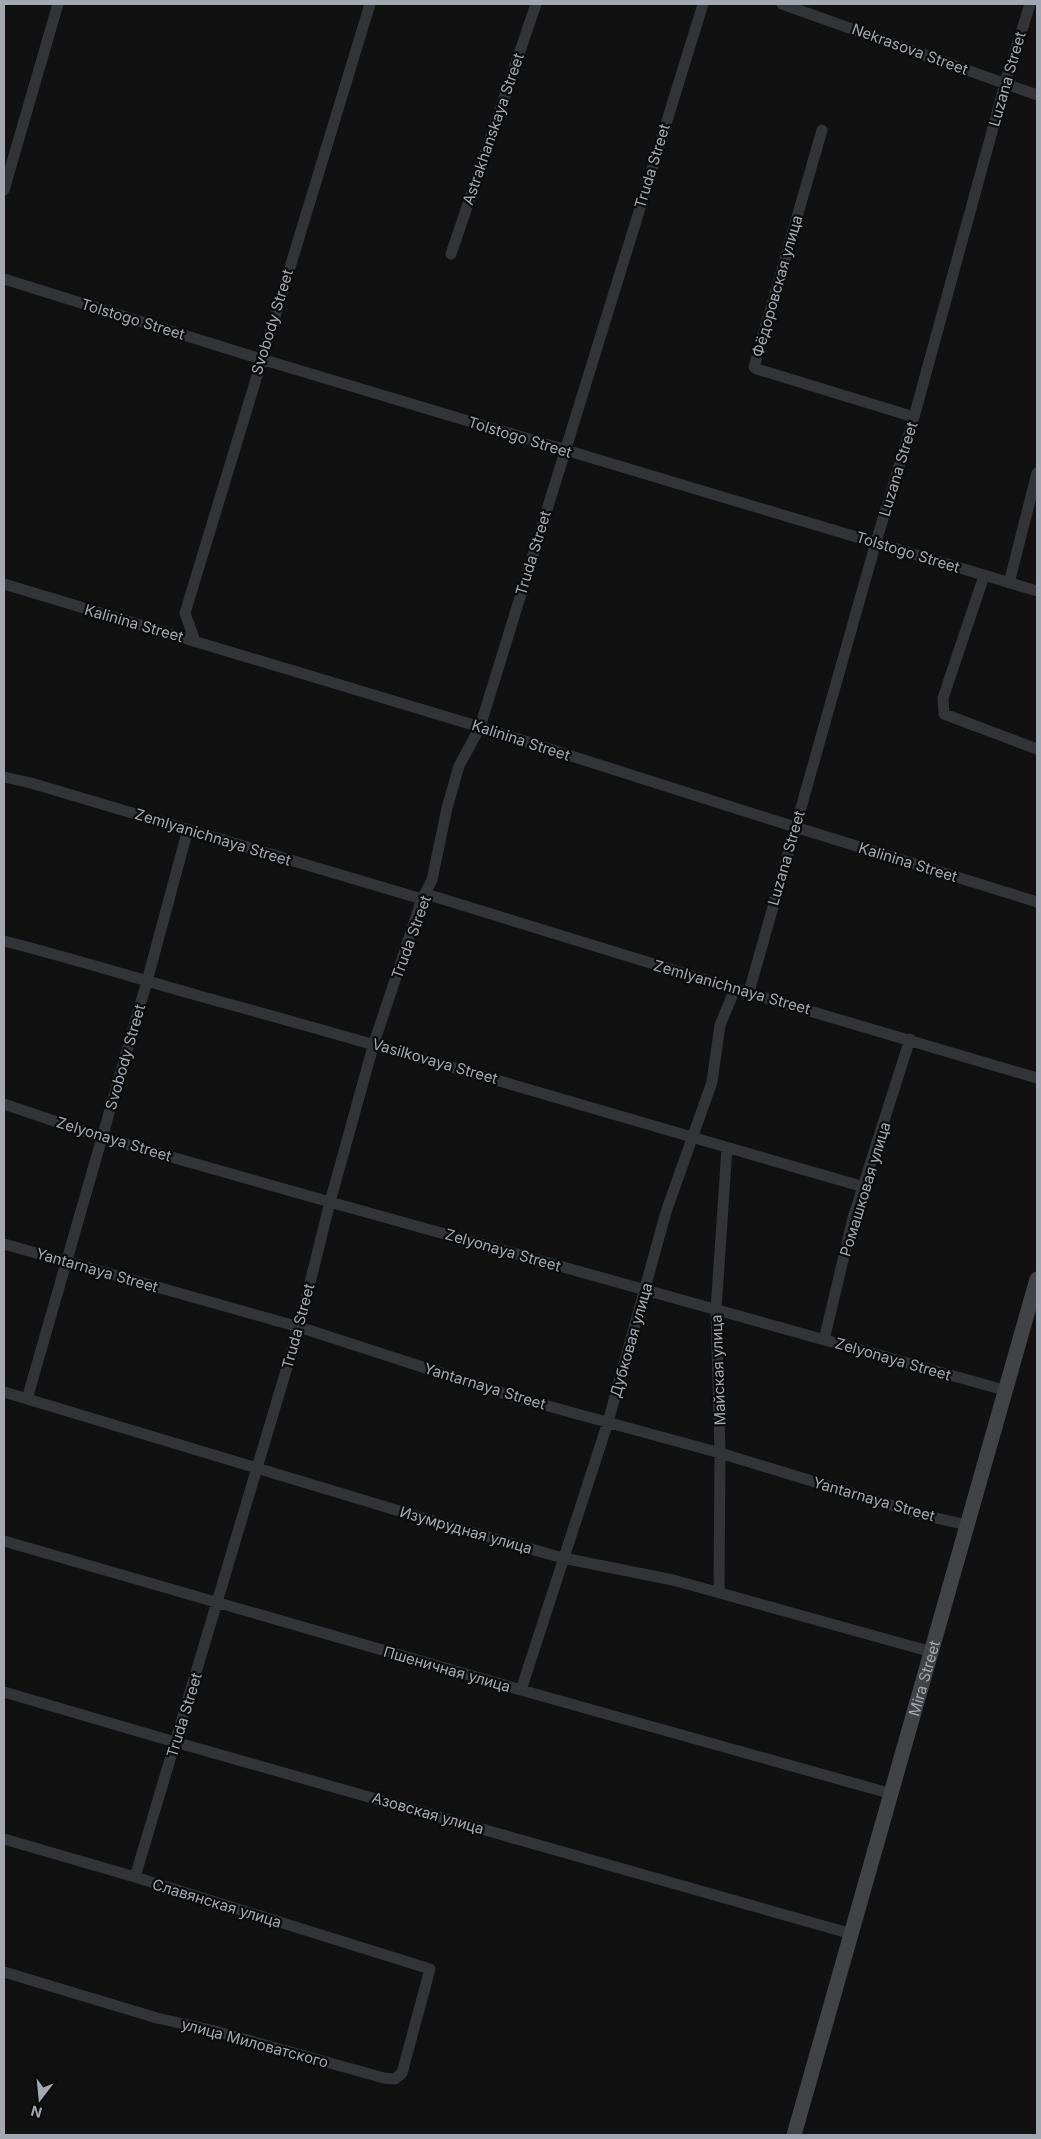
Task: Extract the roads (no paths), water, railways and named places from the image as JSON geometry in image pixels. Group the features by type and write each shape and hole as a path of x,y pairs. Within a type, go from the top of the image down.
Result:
{"main road":[{"name":"Mira Street","path":"794,2135 1037,1279"}],"street":[{"path":"4,190 58,4"},
{"name":"Svobody Street","path":"195,641 185,613 370,4"},
{"name":"Astrakhanskaya Street","path":"451,254 536,4"},
{"name":"Truda Street","path":"135,1877 299,1327 330,1202 374,1043 424,896 432,880 447,808 459,766 480,727 703,4"},
{"name":"Nekrasova Street","path":"782,4 1037,95"},
{"name":"Luzana Street","path":"749,992 794,827 876,542 914,418 1005,84 1030,4"},
{"name":"Фёдоровская улица","path":"822,130 754,366 756,369 914,418"},
{"name":"Tolstogo Street","path":"4,279 564,450 1037,591"},
{"path":"1009,583 1037,473"},
{"path":"984,576 943,698 944,714 1037,749"},
{"name":"Kalinina Street","path":"4,584 480,727 1037,902"},
{"name":"Zemlyanichnaya Street","path":"4,777 31,783 424,896 1037,1078"},
{"name":"Svobody Street","path":"27,1399 65,1261 147,981 188,829"},
{"name":"Vasilkovaya Street","path":"4,942 73,958 147,981 374,1043 864,1187"},
{"name":"Дубковая улица","path":"521,1690 608,1422 666,1212 712,1082 720,1025 735,989"},
{"name":"Ромашковая улица","path":"824,1340 853,1218 910,1039"},
{"name":"Zelyonaya Street","path":"4,1104 101,1137 1004,1390"},
{"name":"Майская улица","path":"719,1593 720,1453 716,1310 727,1148"},
{"name":"Yantarnaya Street","path":"4,1244 299,1327 515,1397 720,1453 923,1515 967,1525"},
{"name":"Изумрудная улица","path":"4,1392 446,1525 563,1558 673,1580 932,1652"},
{"name":"Пшеничная улица","path":"4,1541 521,1690 892,1794"},
{"name":"Азовская улица","path":"4,1692 852,1934"},
{"name":"Славянская улица","path":"4,1839 135,1877 430,1970"},
{"name":"улица Миловатского","path":"4,1972 157,2018 215,2031 384,2078 395,2079 402,2073 430,1970"}]}
